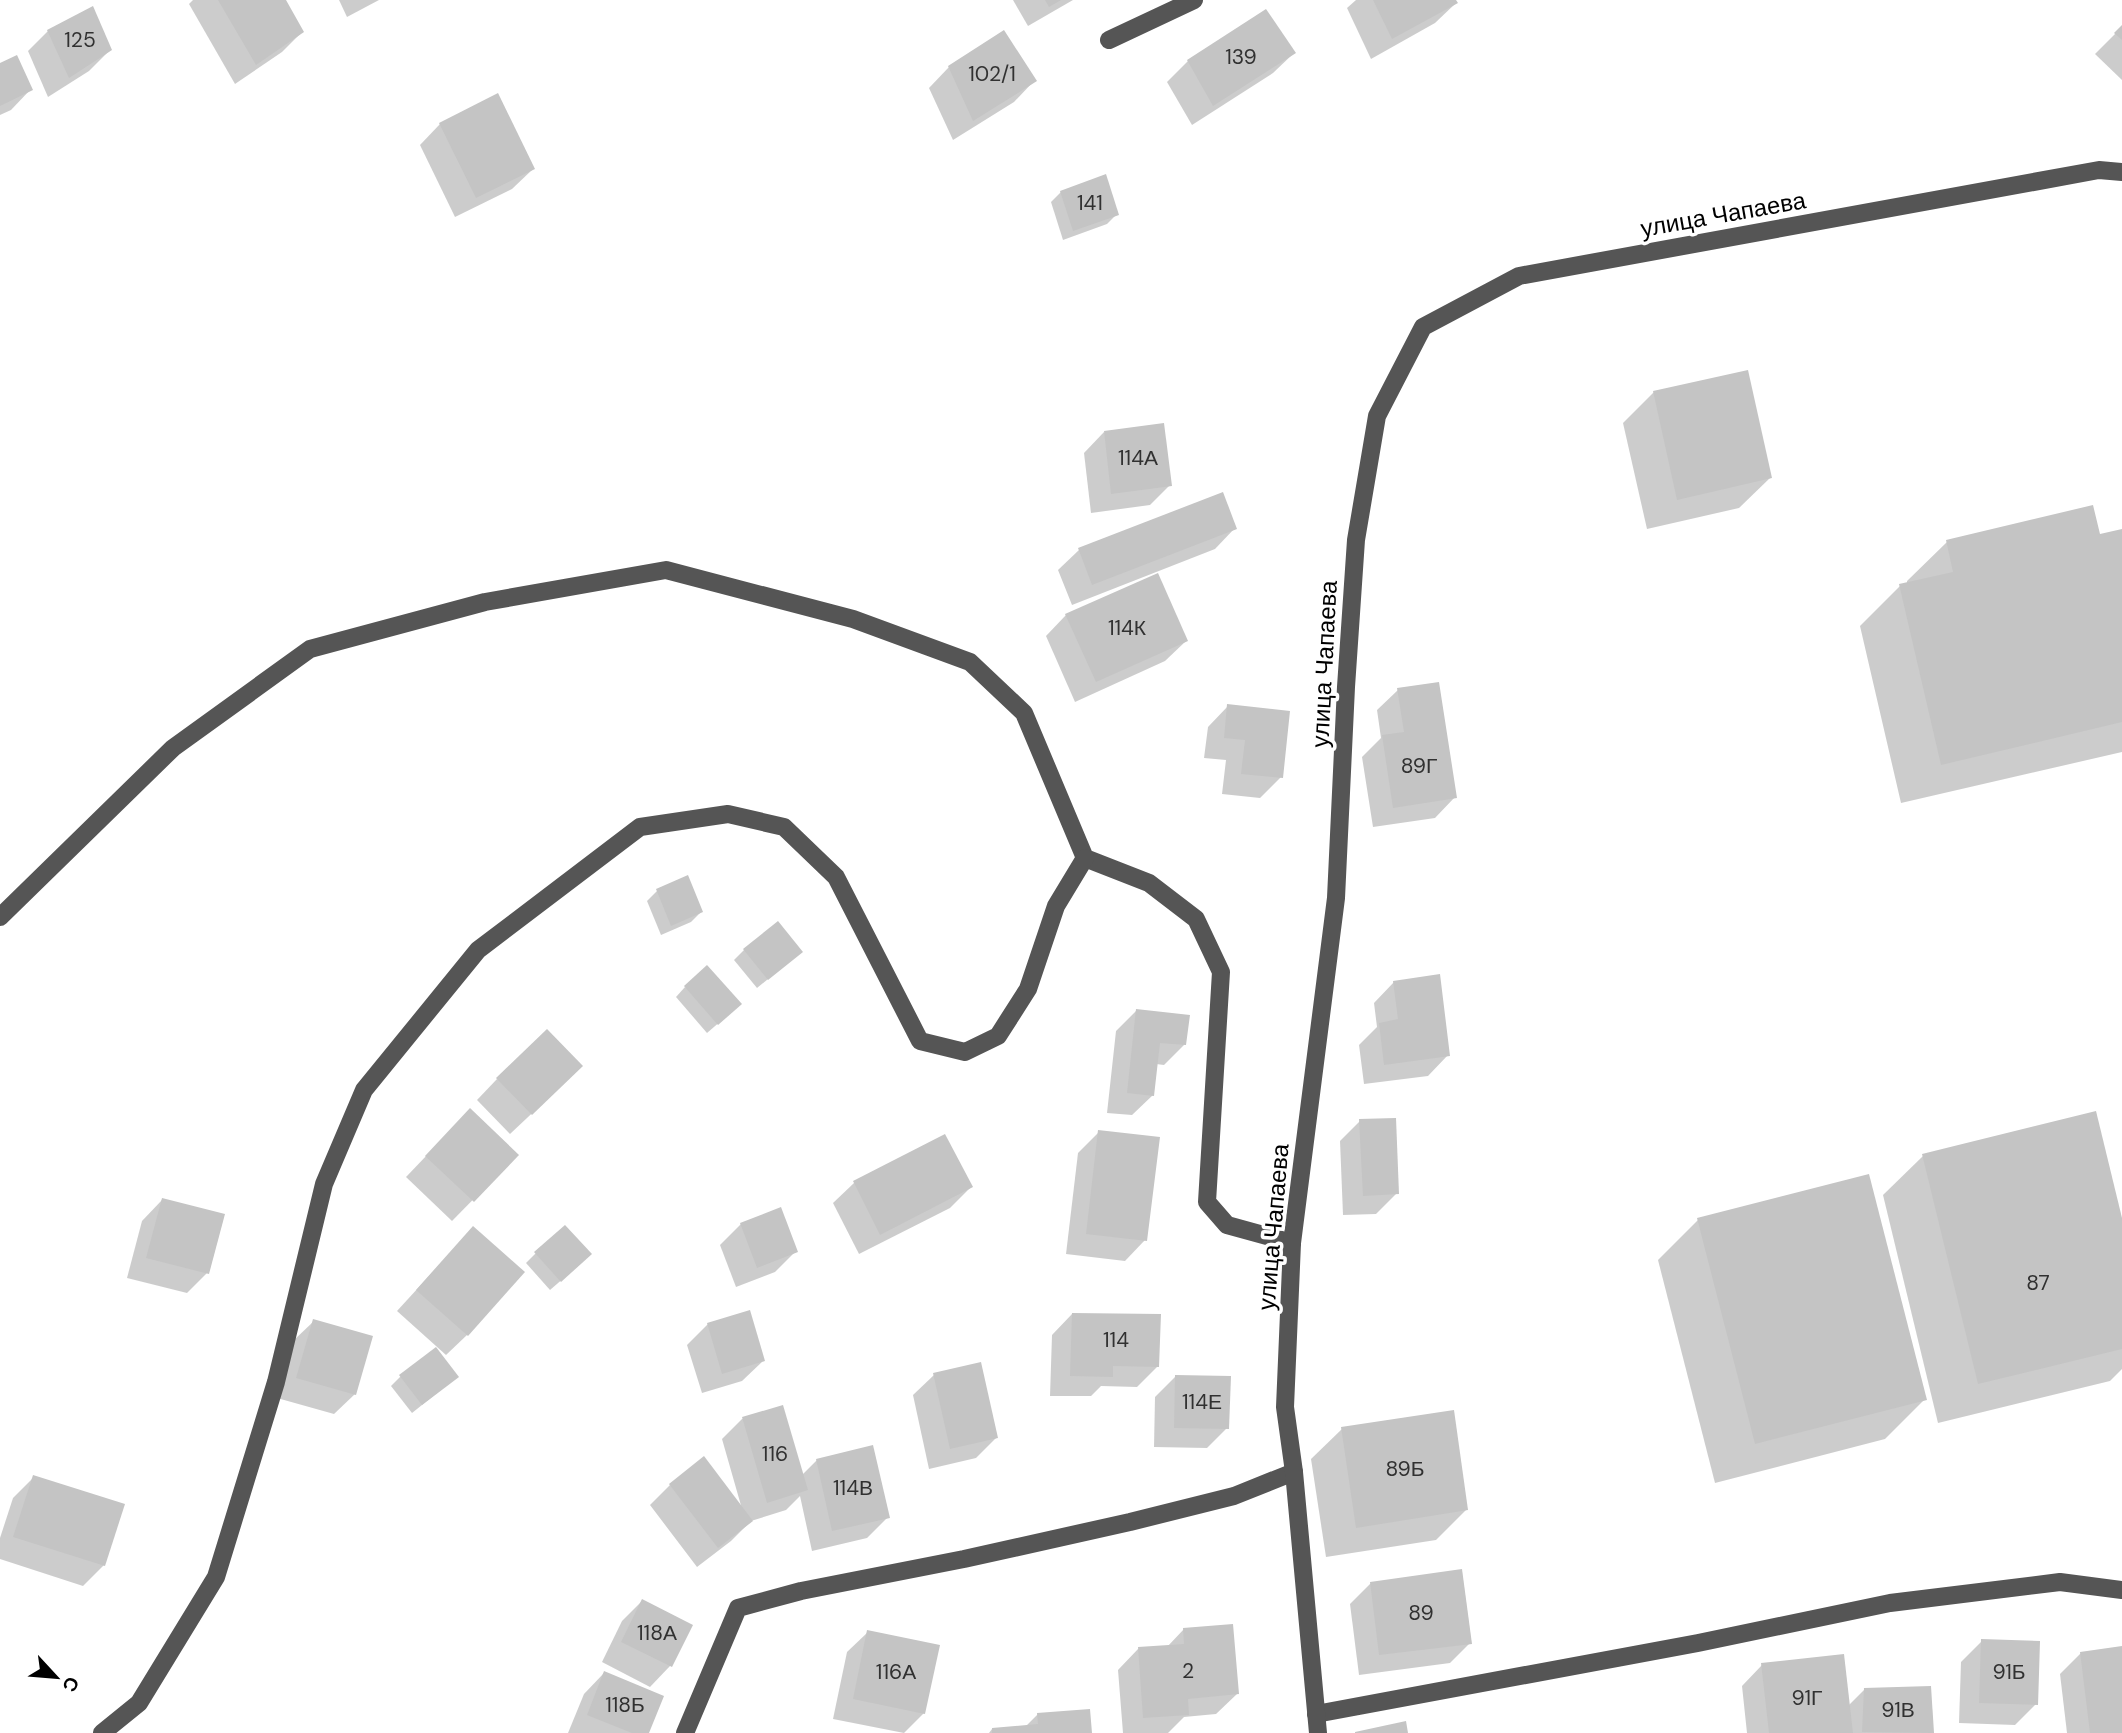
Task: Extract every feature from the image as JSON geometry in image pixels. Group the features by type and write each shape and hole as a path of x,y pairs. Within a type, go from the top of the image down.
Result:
{"street":[{"path":"1110,40 1194,0"},
{"name":"улица Чапаева","path":"1318,1733 1294,1472 1285,1407 1292,1243 1336,898 1356,540 1377,416 1423,327 1519,276 2099,170 2122,172"},
{"path":"0,917 173,748 310,649 485,602 666,570 853,619 970,662 1024,713 1084,858 1149,883 1196,919 1222,972 1207,1202 1227,1225 1292,1243"},
{"path":"102,1733 139,1703 216,1577 276,1382 324,1184 364,1090 478,950 640,827 728,814 784,827 836,877 920,1041 965,1052 998,1037 1028,989 1056,906 1084,858"},
{"path":"685,1733 738,1608 801,1591 964,1559 1143,1519 1234,1496 1294,1472"},
{"path":"1316,1714 1698,1643 1890,1602 2060,1581 2122,1590"}],"building":[{"path":"218,0 286,0 304,32 256,65"},
{"path":"1045,0 1061,0 1049,7"},
{"path":"1373,0 1456,0 1458,3 1392,39"},
{"path":"93,6 112,50 69,78 47,30"},
{"path":"1266,9 1296,53 1213,106 1187,60"},
{"path":"2122,25 2122,40 2114,33"},
{"path":"1004,30 1037,81 973,121 948,66"},
{"path":"17,55 33,90 0,106 0,63"},
{"path":"498,93 535,169 476,198 439,123"},
{"path":"1106,174 1119,215 1073,231 1060,191"},
{"path":"1748,370 1772,478 1677,500 1653,391"},
{"path":"1164,423 1172,486 1111,494 1104,431"},
{"path":"1223,492 1237,529 1092,585 1078,548"},
{"path":"2093,505 2100,534 2122,529 2122,722 1941,765 1899,584 1953,572 1946,540"},
{"path":"1158,573 1188,641 1096,682 1065,614"},
{"path":"1439,682 1457,798 1393,808 1382,735 1404,732 1397,688"},
{"path":"1227,704 1290,711 1283,778 1241,774 1245,740 1224,738"},
{"path":"688,875 703,912 671,926 656,889"},
{"path":"778,921 803,952 768,980 743,949"},
{"path":"707,965 742,1004 718,1025 684,986"},
{"path":"1440,974 1450,1056 1384,1065 1379,1023 1398,1019 1393,981"},
{"path":"1136,1009 1190,1015 1186,1045 1160,1043 1154,1096 1127,1093"},
{"path":"547,1029 583,1066 532,1115 496,1078"},
{"path":"470,1108 519,1155 474,1202 425,1156"},
{"path":"2096,1111 2122,1218 2122,1349 1978,1384 1922,1154"},
{"path":"1396,1118 1399,1194 1363,1196 1359,1119"},
{"path":"1098,1130 1160,1137 1147,1241 1086,1234"},
{"path":"945,1134 973,1187 880,1235 853,1181"},
{"path":"1869,1174 1927,1400 1755,1444 1697,1218"},
{"path":"162,1198 225,1214 209,1274 146,1258"},
{"path":"781,1207 798,1252 757,1268 740,1223"},
{"path":"565,1225 592,1254 561,1282 534,1252"},
{"path":"473,1226 525,1272 468,1336 416,1290"},
{"path":"750,1310 765,1361 722,1374 707,1323"},
{"path":"1072,1313 1161,1314 1159,1367 1113,1366 1113,1377 1070,1376"},
{"path":"313,1319 373,1336 356,1395 296,1378"},
{"path":"436,1347 459,1377 422,1405 399,1375"},
{"path":"981,1362 998,1438 950,1449 933,1373"},
{"path":"1175,1375 1231,1376 1229,1429 1174,1428"},
{"path":"783,1405 808,1490 767,1503 742,1417"},
{"path":"1454,1410 1468,1510 1356,1528 1341,1427"},
{"path":"873,1445 890,1518 832,1531 816,1459"},
{"path":"704,1456 753,1521 718,1548 669,1484"},
{"path":"33,1475 125,1504 105,1566 13,1537"},
{"path":"1462,1569 1472,1644 1379,1655 1370,1582"},
{"path":"642,1599 693,1625 672,1667 621,1642"},
{"path":"1233,1624 1239,1694 1188,1699 1189,1715 1143,1718 1138,1647 1184,1644 1183,1628"},
{"path":"867,1630 940,1645 925,1714 853,1699"},
{"path":"1981,1639 2040,1641 2038,1705 1979,1703"},
{"path":"2122,1646 2122,1733 2090,1733 2080,1652"},
{"path":"1844,1654 1853,1733 1769,1733 1761,1663"},
{"path":"604,1671 664,1696 649,1733 632,1733 587,1715"},
{"path":"1931,1686 1934,1733 1862,1732 1864,1688"},
{"path":"1090,1709 1092,1733 992,1733 992,1728 1038,1724 1037,1713"},
{"path":"1406,1721 1408,1733 1355,1733 1355,1732"}]}
